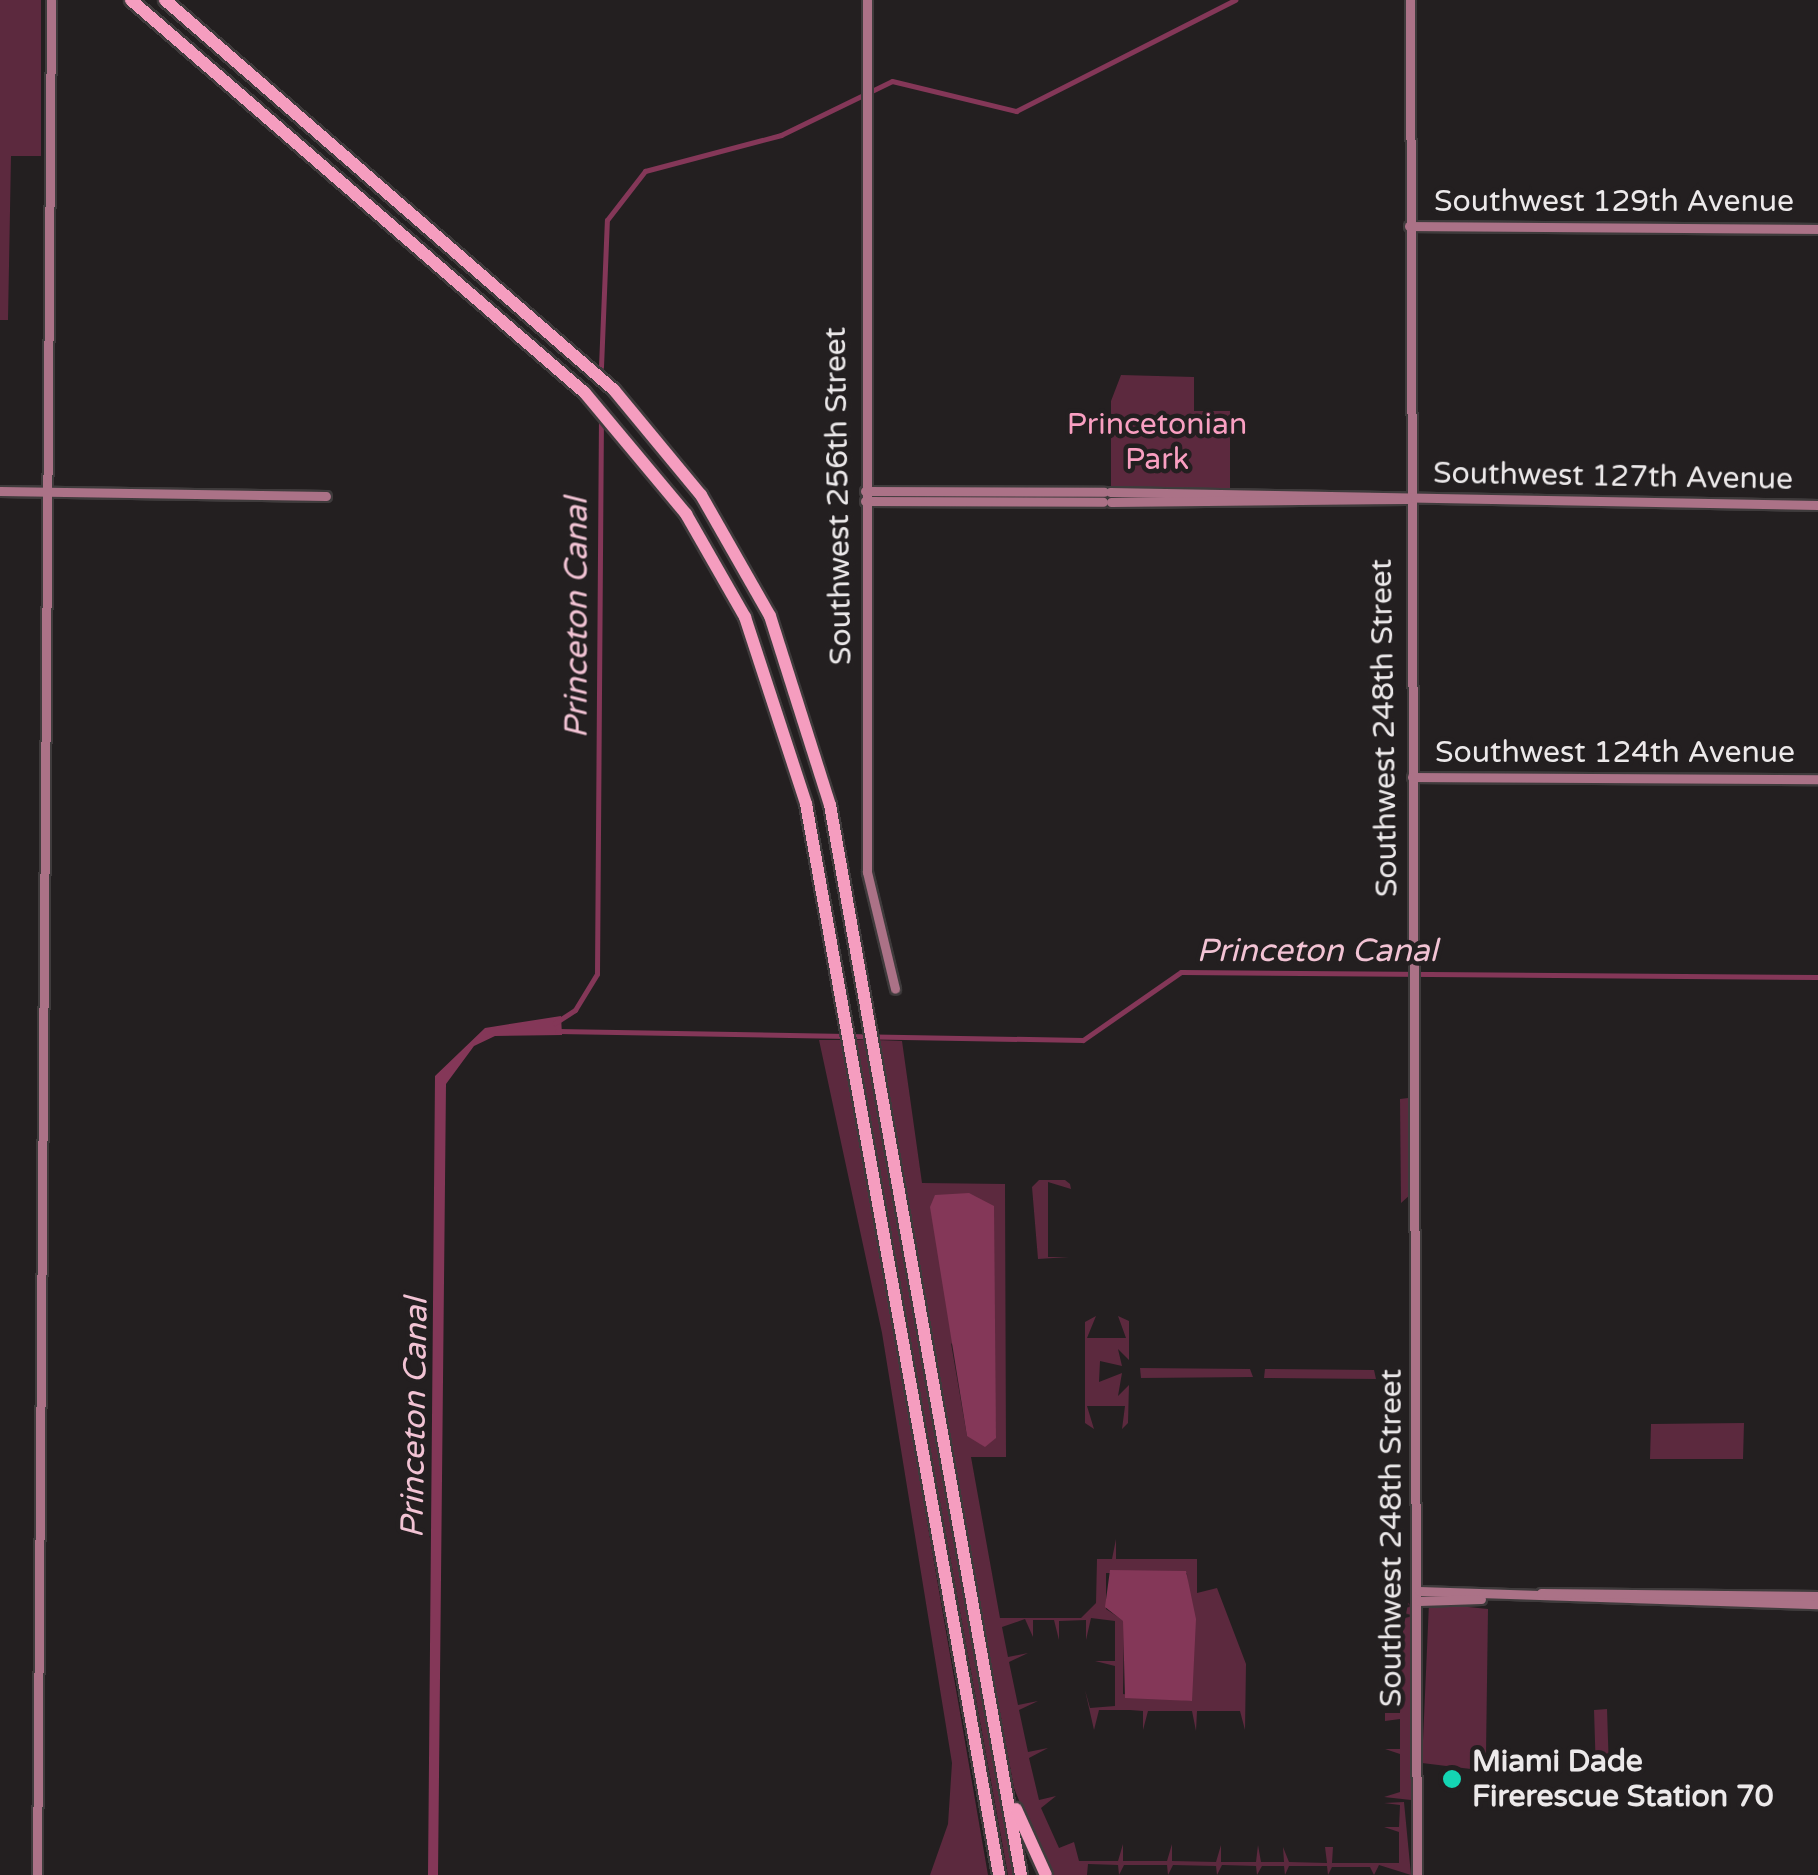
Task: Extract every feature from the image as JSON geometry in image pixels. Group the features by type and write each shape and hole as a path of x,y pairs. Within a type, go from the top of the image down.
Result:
{"highway":[{"path":"131,0 585,393 614,423 716,562 772,683 803,789 999,1875"},
{"path":"165,0 614,390 722,526 784,648 823,772 1022,1875"},
{"path":"983,1659 1018,1815 1046,1875"},
{"path":"981,1777 991,1875"}],"street":[{"path":"37,1875 51,0"},
{"name":"Southwest 256th Street","path":"866,0 867,872 896,989"},
{"name":"Southwest 248th Street","path":"1410,0 1407,499 1419,1596 1417,1875"},
{"name":"Southwest 129th Avenue","path":"1409,226 1818,229"},
{"path":"0,492 326,496"},
{"name":"Southwest 127th Avenue","path":"865,496 1818,505"},
{"name":"Southwest 124th Avenue","path":"1412,776 1818,779"},
{"path":"1541,1593 1818,1604"},
{"path":"1419,1596 1818,1596"}],"green space":[{"path":"0,0 41,0 41,156 11,156 8,320 0,320"},
{"name":"Princetonian Park","path":"1121,375 1194,377 1194,411 1230,411 1230,492 1111,487 1111,401"},
{"path":"819,1040 844,1040 988,1875 930,1875 948,1824 952,1763 882,1333"},
{"path":"856,1040 865,1040 1014,1875 1008,1875"},
{"path":"877,1040 902,1041 922,1183 1005,1184 1006,1457 971,1457 1000,1618 1081,1618 1096,1603 1097,1559 1112,1559 1116,1539 1116,1559 1197,1559 1197,1593 1217,1588 1246,1664 1245,1730 1240,1711 1197,1711 1196,1731 1192,1711 1148,1711 1143,1730 1143,1711 1099,1710 1094,1730 1085,1690 1090,1708 1115,1706 1115,1666 1095,1661 1115,1661 1115,1621 1091,1618 1086,1640 1086,1620 1059,1621 1059,1640 1054,1620 1033,1620 1033,1637 1025,1619 1002,1627 1008,1657 1028,1653 1009,1662 1018,1705 1038,1701 1019,1710 1028,1752 1048,1748 1029,1758 1039,1800 1056,1796 1041,1808 1059,1848 1074,1842 1079,1861 1118,1861 1123,1844 1123,1861 1167,1861 1172,1844 1172,1861 1216,1862 1221,1845 1221,1862 1256,1862 1258,1845 1261,1862 1284,1862 1283,1847 1289,1862 1327,1863 1325,1847 1333,1847 1332,1863 1399,1863 1399,1832 1384,1827 1399,1827 1400,1805 1384,1803 1404,1802 1411,1875 1379,1865 1374,1875 1370,1867 1332,1867 1328,1875 1327,1866 1289,1866 1285,1875 1284,1866 1262,1866 1257,1875 1256,1866 1222,1865 1217,1875 1216,1866 1173,1865 1168,1875 1167,1865 1124,1865 1119,1875 1118,1865 1088,1864 1087,1875 1049,1875 1014,1788","holes":["951,1343 994,1393 996,1438 967,1436","1106,1573 1187,1573 1192,1701 1123,1694 1124,1621 1106,1609"]},
{"path":"1408,1098 1411,1194 1401,1203 1400,1099"},
{"path":"1039,1180 1065,1180 1071,1189 1048,1182 1048,1257 1069,1257 1038,1259 1032,1187"},
{"path":"1096,1316 1087,1338 1126,1338 1118,1316 1129,1321 1129,1360 1118,1349 1122,1366 1100,1361 1099,1382 1122,1373 1118,1396 1129,1385 1128,1423 1122,1429 1125,1406 1087,1406 1094,1429 1085,1423 1085,1322"},
{"path":"1140,1368 1250,1369 1253,1377 1141,1378"},
{"path":"1265,1369 1374,1370 1376,1379 1264,1378"},
{"path":"1744,1423 1743,1459 1650,1459 1651,1424"},
{"path":"1408,1603 1413,1608 1411,1800 1384,1797 1400,1792 1400,1754 1385,1749 1400,1749 1400,1719 1385,1721 1385,1713 1400,1713 1400,1674 1385,1677 1401,1670 1401,1647 1386,1644 1401,1643"},
{"path":"1429,1603 1488,1609 1486,1753 1479,1770 1422,1763"},
{"path":"1607,1709 1609,1771 1596,1774 1594,1710"}],"shaded area":[{"name":"Princeton Canal","path":"561,1016 562,1035 495,1036 474,1046 446,1084 438,1875 428,1875 435,1076 485,1028"},
{"path":"969,1193 994,1206 996,1438 985,1447 967,1436 930,1207 935,1195"},
{"path":"1110,1570 1186,1571 1196,1619 1192,1701 1125,1698 1123,1621 1105,1607"}],"waterway":[{"name":"Princeton Canal","path":"601,367 607,220 645,171 781,135 892,81 1016,111 1235,0"},
{"name":"Princeton Canal","path":"555,1023 575,1010 597,974 601,419"},
{"name":"Princeton Canal","path":"557,1031 1083,1040 1181,972 1818,977"}],"place":[{"name":"Miami Dade Firerescue Station 70","path":"1452,1779"}]}
